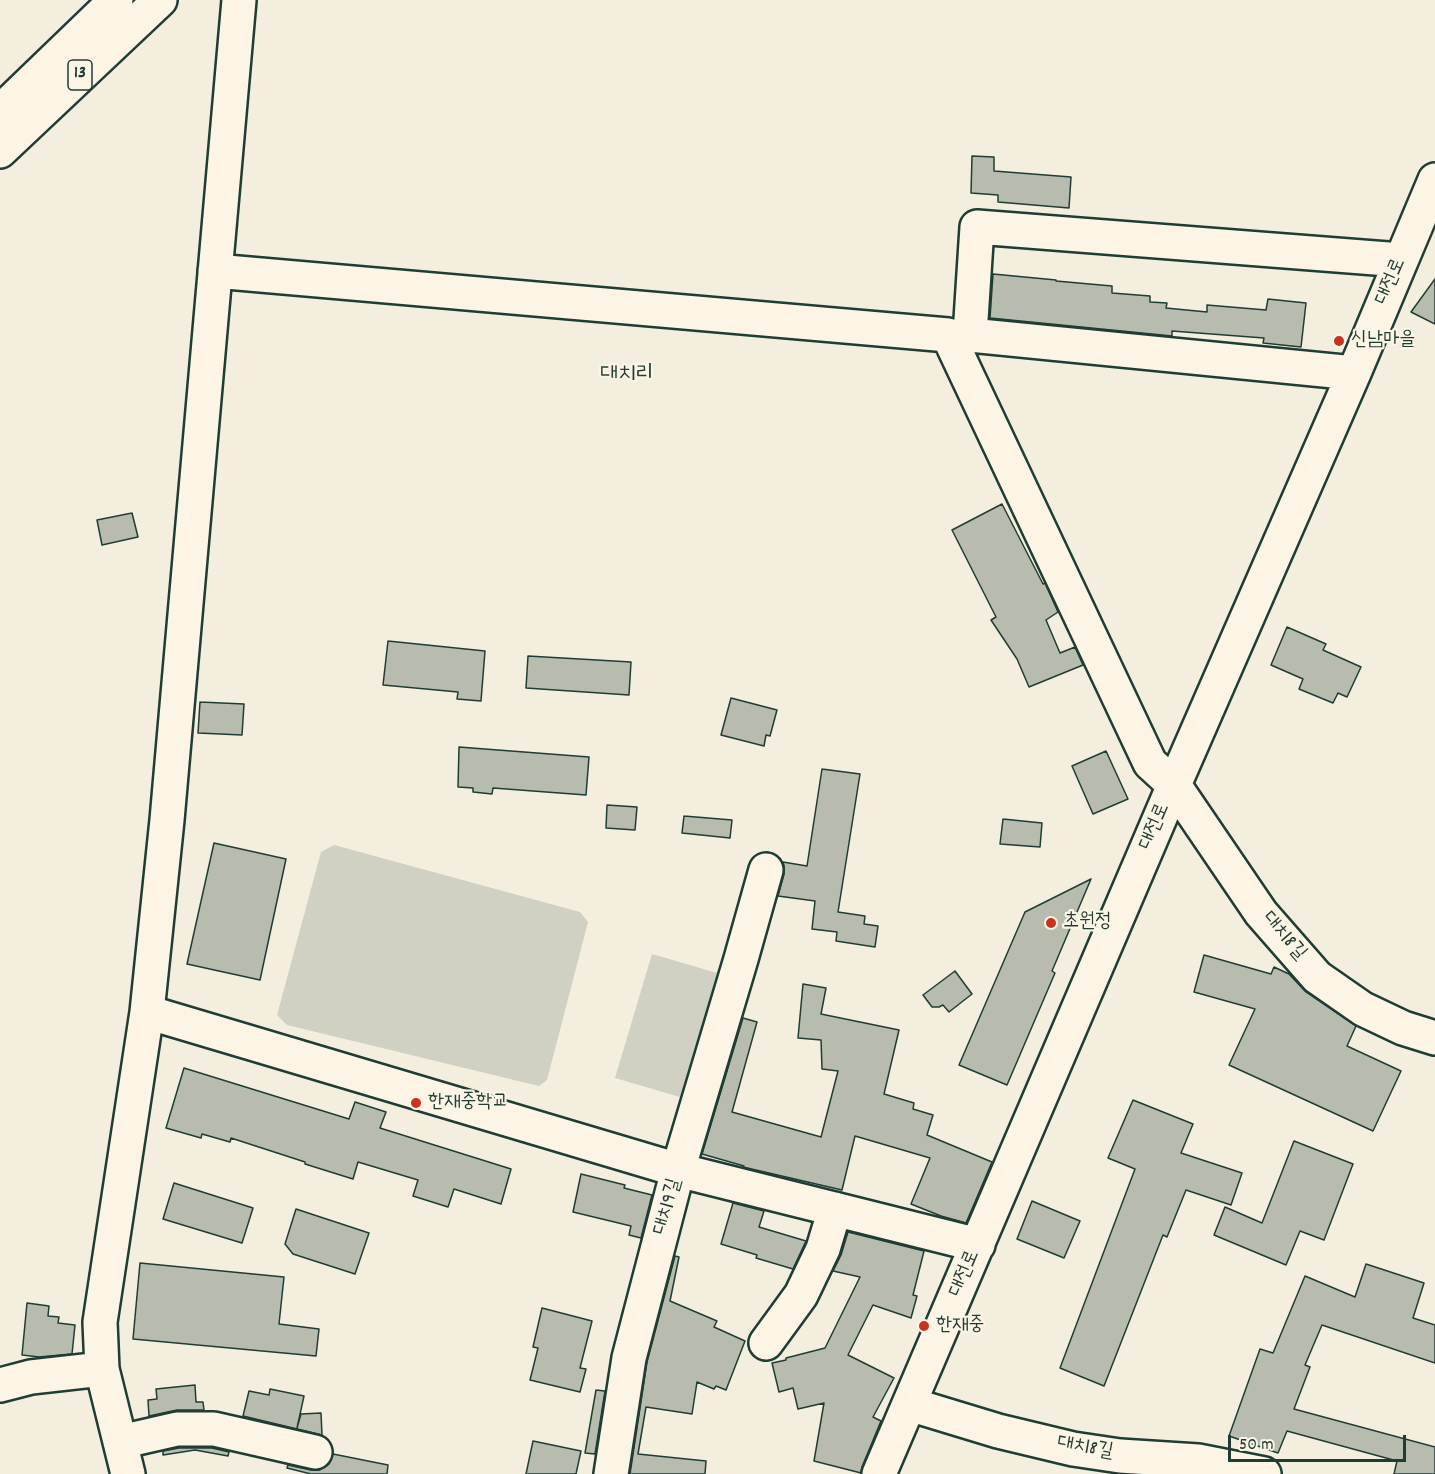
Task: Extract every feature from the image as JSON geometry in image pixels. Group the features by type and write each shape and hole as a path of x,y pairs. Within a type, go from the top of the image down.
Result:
{"street":[{"name":"13","path":"0,112 116,0"},
{"name":"13","path":"0,151 159,0"},
{"path":"128,1474 102,1369 100,1322 147,1012 167,820 239,0"},
{"name":"대전로","path":"879,1474 1435,180"},
{"path":"959,335 977,227 1401,260"},
{"path":"215,271 959,335 1354,373"},
{"name":"대치8길","path":"959,335 1150,763 1174,785 1261,913 1317,977 1363,1009 1403,1028 1435,1038"},
{"path":"147,1012 678,1170 766,870"},
{"name":"대치9길","path":"612,1474 629,1358 678,1170 978,1245"},
{"path":"766,1343 801,1294 823,1249 835,1209"},
{"path":"0,1385 31,1377 102,1369"},
{"name":"대치8길","path":"909,1404 998,1431 1073,1449 1120,1456 1198,1461 1264,1474"},
{"path":"120,1442 177,1429 214,1429 315,1452"}],"shaded area":[{"path":"334,845 580,912 588,922 547,1080 539,1086 287,1025 277,1015 321,852"},
{"path":"652,954 717,973 680,1097 615,1078"}],"building":[{"path":"972,156 994,157 994,171 1071,177 1069,208 998,202 998,195 971,193"},
{"path":"993,274 1112,286 1112,293 1150,296 1150,302 1167,303 1166,308 1207,312 1207,305 1266,310 1268,299 1306,303 1301,347 1263,343 1264,338 1172,331 1172,336 990,318"},
{"path":"1435,279 1435,324 1411,312"},
{"path":"1002,504 1043,584 1045,583 1058,612 1046,620 1060,653 1075,647 1083,665 1029,687 1017,659 991,620 996,617 952,530"},
{"path":"132,513 138,537 102,545 97,520"},
{"path":"1287,627 1326,644 1323,650 1361,667 1347,697 1338,693 1333,703 1299,689 1303,679 1271,665"},
{"path":"388,641 485,651 481,701 457,699 458,692 383,685"},
{"path":"528,656 631,662 629,695 526,688"},
{"path":"731,698 777,710 770,736 766,735 764,746 721,735"},
{"path":"200,702 244,704 242,735 198,733"},
{"path":"459,747 589,757 586,795 493,788 492,794 473,792 473,788 458,787"},
{"path":"1106,751 1128,799 1093,814 1072,766"},
{"path":"822,769 860,774 838,912 865,916 864,924 878,926 875,947 836,941 837,932 812,929 815,901 778,896 784,874 783,862 807,866"},
{"path":"607,805 637,807 635,830 606,828"},
{"path":"684,816 732,820 730,838 682,833"},
{"path":"1003,819 1042,823 1040,847 1000,844"},
{"path":"214,843 286,859 260,980 187,964"},
{"path":"1091,879 1052,971 1055,973 1007,1085 959,1065 1025,912"},
{"path":"1204,955 1271,974 1274,967 1289,974 1306,992 1356,1026 1347,1046 1401,1071 1373,1131 1229,1065 1255,1009 1194,992"},
{"path":"955,971 972,994 949,1012 943,1005 932,1007 923,995"},
{"path":"803,984 826,988 821,1014 899,1030 884,1094 914,1103 913,1109 933,1115 927,1135 992,1162 966,1223 911,1204 930,1158 855,1136 842,1190 743,1167 702,1154 743,1018 757,1022 732,1112 821,1137 838,1071 822,1069 821,1040 798,1038"},
{"name":"한재중학교","path":"184,1068 349,1119 355,1102 386,1112 380,1128 511,1169 501,1204 454,1189 448,1207 413,1196 418,1180 358,1162 353,1179 231,1138 230,1142 202,1134 201,1138 166,1128"},
{"path":"1133,1100 1193,1124 1181,1153 1242,1173 1231,1205 1186,1190 1167,1237 1163,1235 1104,1386 1060,1368 1135,1169 1108,1158"},
{"path":"1294,1141 1353,1164 1324,1240 1300,1231 1286,1265 1214,1235 1225,1207 1262,1223"},
{"path":"581,1174 625,1185 624,1188 652,1195 641,1238 629,1235 631,1226 573,1212"},
{"path":"174,1183 253,1208 242,1243 163,1219"},
{"path":"1032,1201 1080,1221 1064,1258 1017,1239"},
{"path":"733,1203 764,1211 759,1227 806,1241 793,1269 721,1244"},
{"path":"296,1209 369,1233 355,1274 293,1254 285,1244"},
{"path":"848,1232 924,1251 913,1295 917,1296 911,1318 873,1305 848,1355 894,1378 873,1417 881,1421 861,1473 814,1461 824,1403 798,1409 793,1388 779,1392 772,1363 825,1348 860,1277 833,1271"},
{"path":"675,1256 679,1257 670,1301 717,1321 714,1327 745,1341 726,1390 716,1386 714,1389 697,1382 692,1414 646,1407 638,1454 706,1461 705,1474 630,1474 647,1362"},
{"path":"140,1263 284,1277 279,1324 319,1329 316,1356 133,1339"},
{"path":"1366,1264 1424,1283 1413,1318 1435,1325 1435,1363 1322,1325 1305,1365 1310,1367 1294,1409 1435,1447 1435,1474 1394,1474 1397,1461 1287,1431 1278,1453 1229,1436 1260,1349 1273,1353 1305,1276 1355,1297"},
{"path":"27,1303 49,1306 48,1316 59,1317 58,1323 75,1325 72,1354 39,1357 22,1355"},
{"path":"542,1308 592,1321 580,1368 586,1369 580,1392 530,1380 538,1348 533,1347"},
{"path":"195,1385 196,1402 203,1402 204,1410 177,1410 149,1416 148,1400 157,1399 156,1389"},
{"path":"270,1389 304,1396 297,1428 301,1414 321,1413 322,1435 243,1416 249,1391 269,1395"},
{"path":"596,1390 605,1391 595,1454 585,1453"},
{"path":"533,1441 581,1451 576,1474 526,1474"},
{"path":"179,1448 212,1448 229,1452 228,1456 195,1450 163,1455 163,1451"},
{"path":"333,1454 388,1465 387,1474 311,1474 287,1468 288,1465 320,1470 329,1464"}],"place":[{"name":"신남마을","path":"1339,341"},
{"name":"초원정","path":"1051,923"},
{"name":"한재중학교","path":"416,1103"},
{"name":"한재중","path":"924,1326"}],"district":[{"name":"대치리","path":"627,376"}]}
